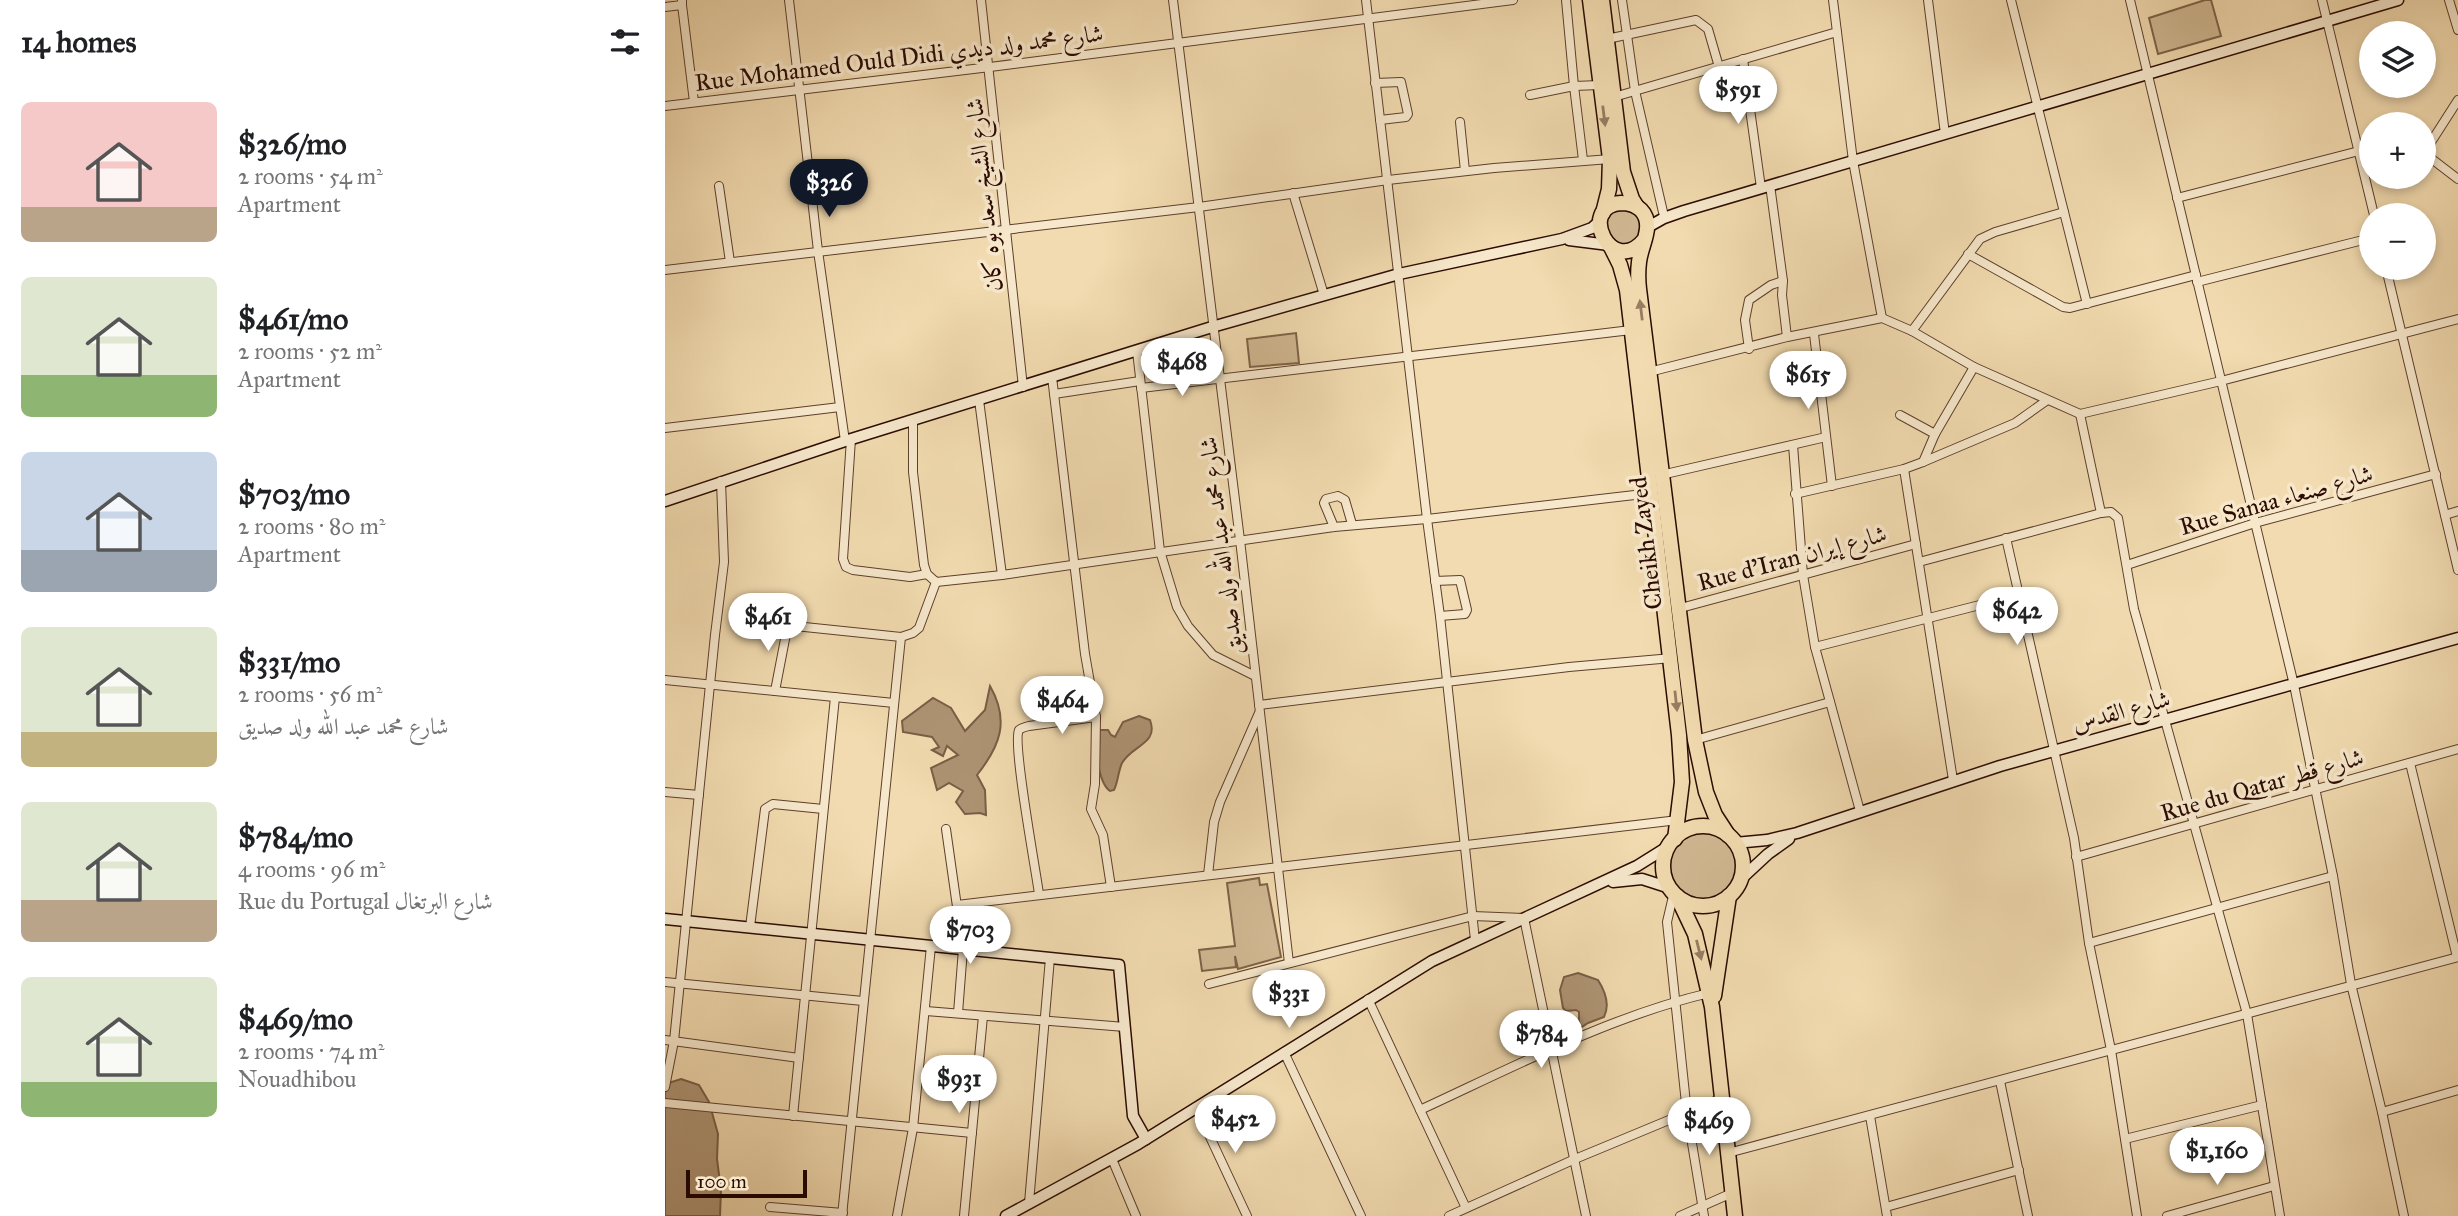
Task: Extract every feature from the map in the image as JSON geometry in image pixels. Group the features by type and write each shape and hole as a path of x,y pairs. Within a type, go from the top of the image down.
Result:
{"highway":[{"path":"1590,0 1610,159 1609,189 1600,232 1610,246 1623,251 1630,250 1646,233 1640,209 1626,186 1623,172 1601,0"},
{"path":"1601,220 1605,212 1617,204 1631,204 1640,209"},
{"name":"Cheikh Zayed","path":"1646,233 1639,259 1639,289 1695,740 1706,792 1715,815 1732,839"},
{"name":"Cheikh Zayed","path":"1610,246 1620,265 1627,290 1672,659 1682,782 1678,820 1672,842"},
{"path":"1710,1000 1729,897 1741,879 1743,864 1732,839 1718,830 1701,827 1684,832 1672,842 1665,856 1664,870 1695,934 1710,1000 1735,1216"},
{"path":"1674,892 1694,905 1703,906 1713,905 1729,897"}],"street":[{"path":"789,0 818,251 840,407 848,440 843,558 846,568 909,577 927,574"},
{"name":"شارع الشيخ سعد بوه كان","path":"981,0 991,68 1023,387"},
{"name":"شارع محمد عبد الله ولد صديق","path":"1173,0 1289,963"},
{"path":"1366,0 1440,616 1475,940"},
{"name":"Rue Mohamed Ould Didi شارع محمد ولد ديدي","path":"665,106 991,68 1513,0"},
{"path":"1566,0 1583,160"},
{"path":"1622,0 1635,91 1663,212"},
{"path":"1833,0 1853,161 1882,318"},
{"path":"1928,0 1945,134"},
{"path":"2011,0 2087,304"},
{"path":"2177,198 2359,151 2322,0"},
{"path":"1646,233 1664,218 1684,211 2397,0"},
{"path":"2449,0 2458,30"},
{"path":"665,7 682,2 694,102"},
{"path":"2132,2 2294,685 2333,876 2351,984 2404,1216"},
{"path":"1607,38 1701,21 1708,29 1719,66"},
{"path":"1614,97 1837,32"},
{"path":"1743,60 1783,281 1787,337"},
{"path":"1375,83 1401,82 1408,114 1406,117 1380,120"},
{"path":"1530,95 1574,86 1600,85"},
{"path":"2458,100 2424,153 2458,179"},
{"path":"1459,122 1465,171"},
{"path":"665,270 1199,207 1388,180 1610,159"},
{"path":"719,186 730,262"},
{"path":"1293,193 1324,295"},
{"path":"1640,209 1684,211"},
{"path":"1912,331 1980,239 2063,212"},
{"path":"665,500 1212,327 1399,274 1562,239 1592,228 1601,220"},
{"path":"1562,239 1592,241 1610,246"},
{"path":"1968,254 2063,307 2070,308 2359,241"},
{"path":"2389,280 2458,570"},
{"path":"1749,349 1745,320 1749,300 1771,285 1783,281"},
{"path":"1649,372 1749,349 1787,337 1814,334 1882,318 1912,331 1974,367 2080,414 2221,381 2458,319"},
{"path":"1054,394 1141,384 1220,380 1632,330"},
{"path":"1814,334 1832,486"},
{"path":"1137,351 1160,551 1177,607 1188,626 1213,655 1255,676"},
{"path":"1923,462 1935,434 1974,367"},
{"path":"1052,377 1085,654 1096,717 1095,784 1091,809 1103,835 1111,887"},
{"path":"979,400 1002,575"},
{"path":"1795,494 1905,469 2015,423 2046,401"},
{"path":"665,428 840,407"},
{"path":"2080,414 2101,513"},
{"path":"1900,415 1935,434"},
{"path":"913,421 913,472 923,565 927,574 936,582 1002,575 1352,524 1427,519 1652,493"},
{"path":"1661,475 1826,438"},
{"path":"1793,445 1803,575 1815,648 1860,811"},
{"path":"1905,469 1953,780"},
{"name":"Rue Sanaa شارع صنعاء","path":"2127,565 2255,523 2436,474"},
{"path":"665,1087 680,984 725,562 721,481"},
{"path":"1333,527 1324,503 1326,499 1338,496 1345,500 1352,524"},
{"name":"Rue d'Iran شارع إيران","path":"1919,562 2111,512 2115,514 2127,565"},
{"path":"2445,515 2458,512"},
{"path":"2006,538 2074,838 2089,943 2111,1050 2137,1216"},
{"name":"Rue d'Iran شارع إيران","path":"1677,609 1916,544"},
{"path":"2127,565 2134,609 2196,824 2246,1014 2280,1216"},
{"path":"1435,581 1460,580 1467,610 1465,614 1440,616"},
{"path":"775,691 786,634 795,626 901,637 919,628 936,582"},
{"path":"1815,648 2019,595"},
{"path":"770,1207 842,1214 901,637"},
{"name":"شارع القدس","path":"1797,834 1953,780 2053,750 2458,638"},
{"path":"1208,876 1220,802 1259,708 1446,681 1672,659"},
{"path":"665,680 894,703"},
{"path":"793,1116 835,697"},
{"path":"1695,740 1830,702"},
{"path":"1039,894 1018,732 1029,726 1096,717"},
{"name":"Rue du Qatar شارع قطر","path":"2076,857 2458,749"},
{"path":"1728,1153 2457,957 2410,763"},
{"path":"665,792 699,795"},
{"path":"751,928 765,809 773,804 824,809"},
{"path":"957,905 1678,820"},
{"path":"946,829 963,949 958,1013"},
{"path":"1732,839 1767,840 1797,834"},
{"path":"1741,879 1768,854 1797,834"},
{"path":"1006,1216 1025,1209 1146,1139 1431,961 1645,862 1672,842"},
{"path":"2089,943 2333,876"},
{"path":"1593,887 1642,879 1674,892 1667,922 1687,1113 1704,1216"},
{"path":"1209,984 1473,916 1524,918"},
{"path":"1524,918 1586,1216"},
{"path":"665,919 1119,965 1133,1116 1146,1139"},
{"path":"897,1216 913,1128 932,946"},
{"path":"1025,1209 1050,958"},
{"path":"665,982 863,1001"},
{"path":"1368,999 1466,1208"},
{"path":"1420,1110 1552,1049 1675,1001 1710,1000"},
{"path":"926,1011 1125,1027"},
{"path":"964,1216 983,1016"},
{"path":"670,1040 799,1058"},
{"path":"1284,1052 1361,1216"},
{"path":"2000,1081 2028,1216"},
{"path":"2382,1112 2458,1090"},
{"path":"1448,1216 1575,1159 1722,1098"},
{"path":"665,1103 972,1133"},
{"path":"2125,1139 2262,1105"},
{"path":"1196,1107 1247,1216"},
{"path":"1870,1116 1887,1211 2019,1170"},
{"path":"1112,1159 1136,1216"},
{"path":"2167,1216 2274,1186"},
{"path":"1681,1216 1732,1193"}],"shaded area":[{"path":"2211,0 2221,36 2158,54 2149,18"},
{"path":"1623,209 1636,214 1641,227 1636,240 1623,245 1610,240 1605,227 1610,214"},
{"path":"1296,333 1299,363 1250,367 1247,339"},
{"path":"990,686 1000,711 1001,722 992,754 977,775 985,790 986,815 965,814 956,802 963,791 949,783 937,790 931,768 958,755 947,746 943,756 932,750 939,747 932,737 903,732 902,721 933,698 951,708 965,731 985,710"},
{"path":"1139,716 1150,720 1151,734 1126,757 1114,790 1110,791 1102,780 1098,763 1097,730 1108,730 1115,737 1123,722"},
{"path":"1712,831 1731,841 1739,853 1739,881 1731,893 1719,901 1698,903 1679,893 1671,881 1669,860 1679,841 1691,833"},
{"path":"1259,878 1260,885 1267,884 1281,957 1238,969 1235,956 1236,967 1202,971 1199,950 1235,946 1227,883"},
{"path":"1578,973 1598,980 1607,1003 1604,1017 1579,1029 1579,1012 1566,1011 1563,1008 1560,990 1564,977"},
{"path":"681,1079 699,1085 709,1102 718,1134 720,1216 665,1216 665,1084"}]}
